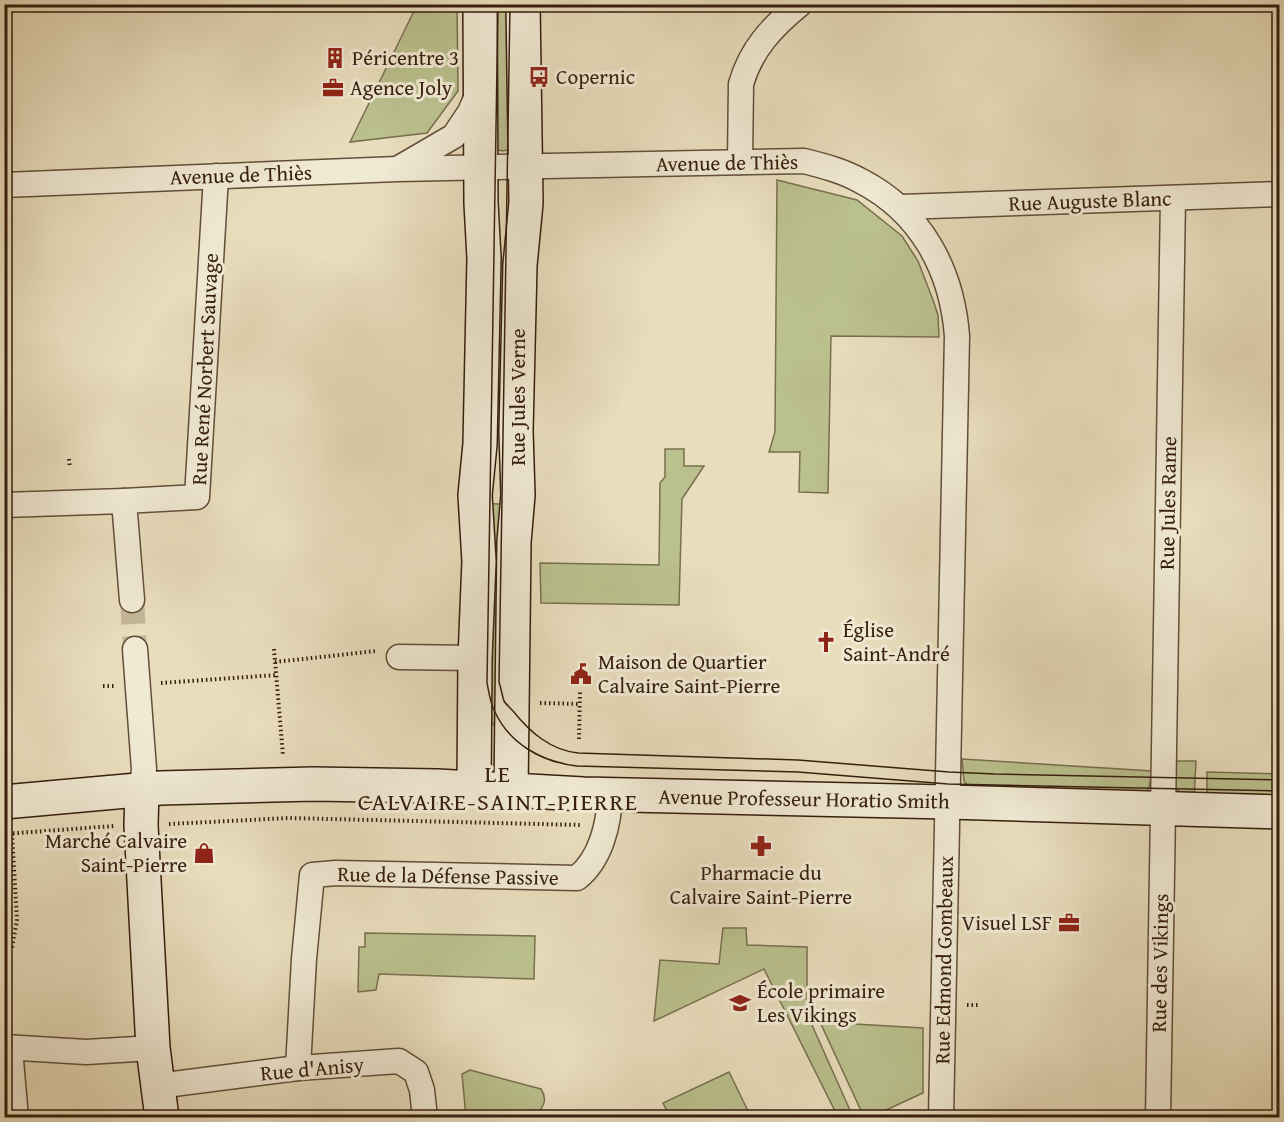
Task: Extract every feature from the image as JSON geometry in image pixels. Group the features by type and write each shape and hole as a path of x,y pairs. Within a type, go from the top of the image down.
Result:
{"street":[{"name":"Rue Jules Verne","path":"474,789 475,658 479,561 475,495 480,444 484,258 480,4"},
{"name":"Rue Jules Verne","path":"511,791 514,542 518,495 516,431 519,277 526,203 523,4"},
{"path":"740,162 741,84 744,73 760,43 779,21 800,4"},
{"name":"Rue Jules Verne","path":"397,169 454,136 470,112 480,87"},
{"name":"Avenue de Thiès","path":"4,185 526,165 804,161 842,172 861,181 901,207 923,235 942,266 952,301 956,327 948,802"},
{"name":"Rue René Norbert Sauvage","path":"124,501 197,497 216,176"},
{"name":"Rue Auguste Blanc","path":"901,207 1280,194"},
{"name":"Rue Jules Rame","path":"1162,808 1173,198"},
{"path":"4,505 124,501 132,600"},
{"path":"135,649 144,769 141,825 153,1048 160,1102"},
{"path":"399,657 475,658"},
{"name":"Avenue Professeur Horatio Smith","path":"9,820 142,789 301,784 511,791 608,810 948,802 1280,812"},
{"name":"Rue Edmond Gombeaux","path":"941,1118 948,802"},
{"name":"Rue des Vikings","path":"1158,1118 1162,808"},
{"name":"Rue de la Défense Passive","path":"298,1068 304,959 312,875 336,873 577,878 588,870 598,852 608,810"},
{"path":"16,1118 8,1048 86,1052 153,1048"},
{"name":"Rue d'Anisy","path":"160,1102 298,1068 399,1061 416,1071 422,1090 425,1118"}],"path":[{"path":"69,459 70,468"},
{"path":"274,649 283,756"},
{"path":"275,662 391,650 399,657"},
{"path":"157,683 276,675"},
{"path":"579,739 580,690"},
{"path":"539,703 579,704"},
{"path":"159,824 289,818 608,810"},
{"path":"9,820 116,826"},
{"path":"4,834 9,820"},
{"path":"4,958 12,948 17,920 9,820"}],"green space":[{"path":"417,5 457,5 458,91 427,133 350,142"},
{"path":"490,5 517,5 513,149 502,151 492,148"},
{"path":"777,180 857,200 902,236 918,261 938,315 939,337 831,336 828,493 799,492 800,452 769,452 775,432"},
{"path":"665,449 684,449 684,466 704,466 682,499 679,605 541,603 540,563 659,565 660,483 665,477"},
{"path":"481,503 514,505 504,738 489,719"},
{"path":"962,759 1152,771 1149,788 1144,793 972,792 964,781"},
{"path":"1174,761 1196,761 1194,800 1180,793 1175,786"},
{"path":"1207,772 1279,774 1279,802 1207,800"},
{"path":"723,928 746,928 747,945 807,947 807,1002 812,1025 853,1117 838,1117 764,969 654,1021 660,960 719,964"},
{"path":"365,933 535,936 534,979 379,974 376,990 358,992 359,947 365,947"},
{"path":"820,1022 923,1028 923,1093 871,1117 864,1117"},
{"path":"470,1070 541,1089 544,1098 543,1105 531,1117 466,1117 462,1074"},
{"path":"729,1072 751,1117 670,1117 663,1103"}],"tunnel":[{"path":"132,600 135,649"}],"tram line":[{"path":"498,4 487,683 493,707 508,733 539,755 577,766 798,772 948,784 1280,791"},
{"path":"510,4 499,682 504,701 526,726 550,744 578,753 798,760 995,774 1280,780"}],"place":[{"name":"Péricentre 3","path":"335,58"},
{"name":"Copernic","path":"539,77"},
{"name":"Agence Joly","path":"333,88"},
{"name":"Église Saint-André","path":"826,642"},
{"name":"Maison de Quartier Calvaire Saint-Pierre","path":"581,674"},
{"name":"Pharmacie du Calvaire Saint-Pierre","path":"761,846"},
{"name":"Marché Calvaire Saint-Pierre","path":"204,853"},
{"name":"Visuel LSF","path":"1069,923"},
{"name":"École primaire Les Vikings","path":"740,1003"}],"district":[{"name":"LE CALVAIRE-SAINT-PIERRE","path":"498,788"}]}
